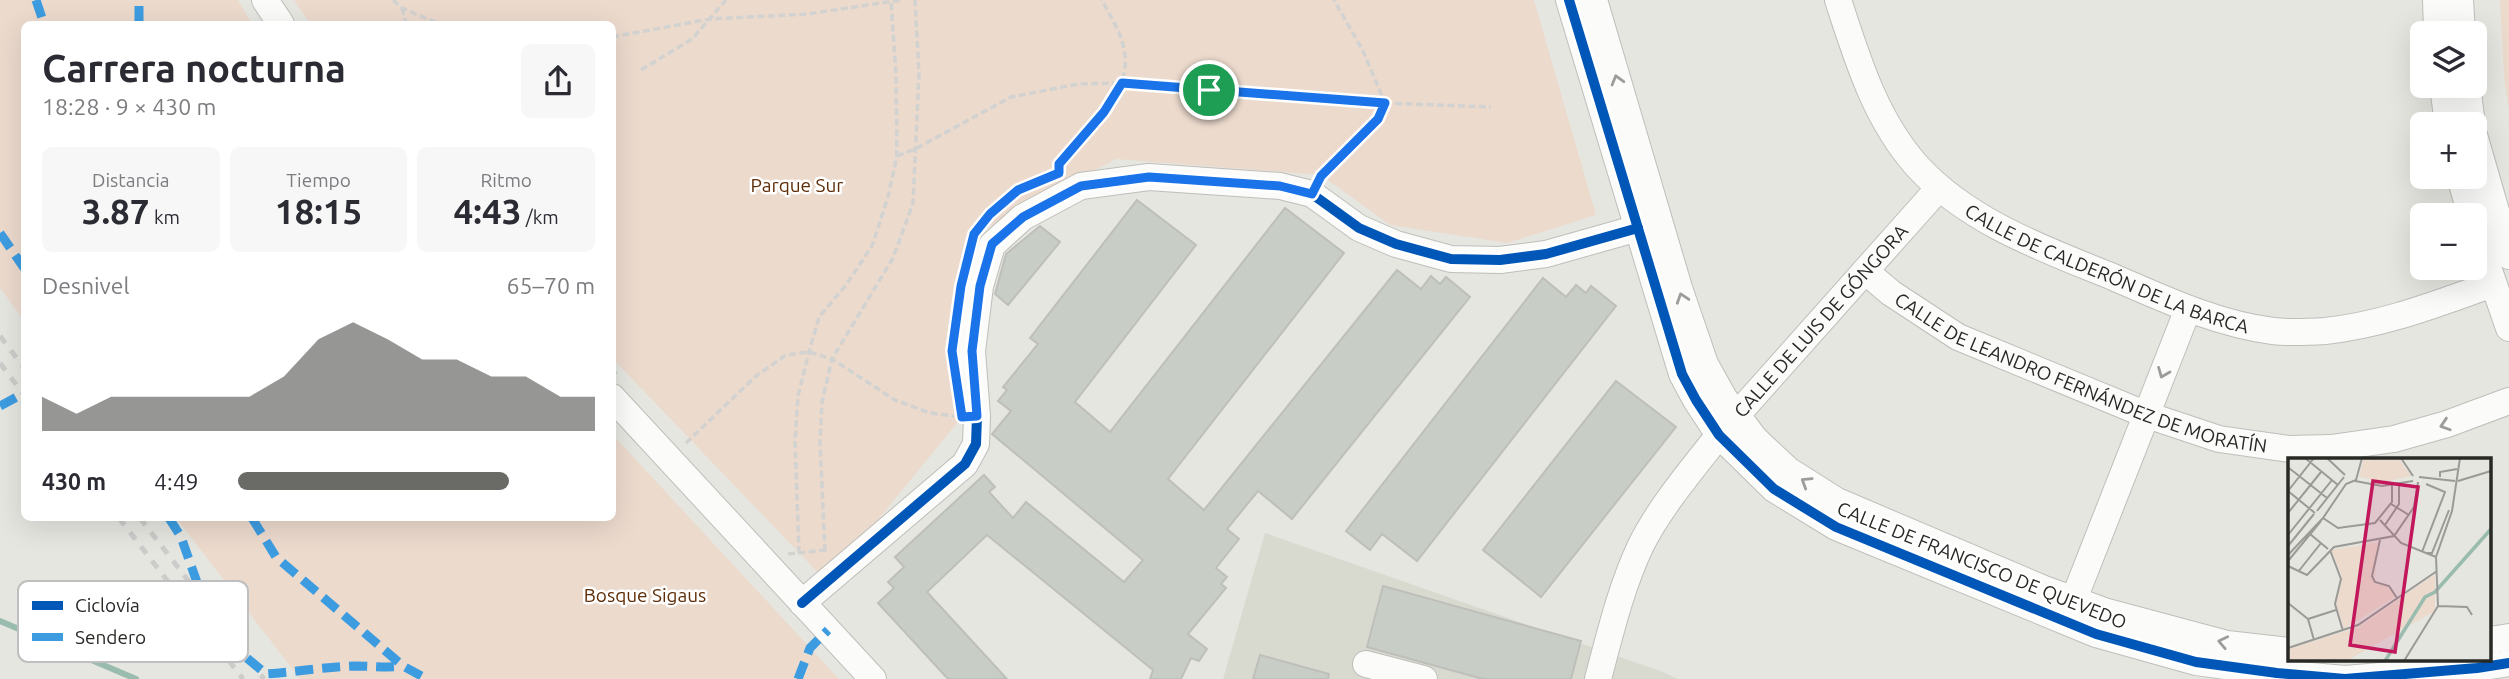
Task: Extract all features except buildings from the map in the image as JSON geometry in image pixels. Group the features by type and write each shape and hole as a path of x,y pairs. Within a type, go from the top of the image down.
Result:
{"street":[{"path":"265,0 279,21"},
{"name":"CALLE DE FRANCISCO DE QUEVEDO","path":"1569,0 1682,374 1696,400 1728,426 1755,439 1788,470 1837,501 2104,611 2227,644 2288,651"},
{"name":"CALLE DE FRANCISCO DE QUEVEDO","path":"1594,0 1679,288 1705,364 1724,398 1728,426 1774,489 1836,527 2096,635 2196,662 2345,679 2509,663"},
{"name":"CALLE DE CALDERÓN DE LA BARCA","path":"1838,0 1861,73 1885,122 1915,164 1939,188 2008,233 2188,309 2232,323 2274,331 2324,331 2379,323 2493,284"},
{"path":"2436,0 2437,21"},
{"path":"2460,0 2461,21"},
{"path":"802,603 965,464 976,444 977,416 972,351 980,286 992,244 1023,217 1081,186 1149,177 1280,186 1312,194 1359,228 1396,244 1451,259 1500,260 1546,254 1638,228"},
{"path":"2487,180 2509,256"},
{"name":"CALLE DE LUIS DE GÓNGORA","path":"1598,679 1619,603 1642,544 1686,477 1939,188"},
{"path":"2487,266 2509,328"},
{"name":"CALLE DE LEANDRO FERNÁNDEZ DE MORATÍN","path":"1865,271 1891,293 1958,337 2147,415 2219,439 2289,449 2331,448 2394,439 2448,424 2509,401"},
{"path":"2074,599 2188,309"},
{"path":"616,401 873,679"},
{"path":"1366,664 1424,679"}],"path":[{"path":"393,0 402,8 432,21"},
{"path":"641,71 692,38 726,0"},
{"path":"616,36 709,19 808,14 901,0"},
{"path":"825,551 820,442 822,402 832,359 893,258 913,203 919,74 915,0"},
{"path":"1059,173 1059,164 1104,112 1122,83 1126,57 1120,33 1102,0"},
{"path":"1312,194 1321,176 1378,119 1385,103 1363,51 1334,0"},
{"path":"799,553 795,442 798,396 819,317 846,285 872,246 888,197 897,156 891,1"},
{"path":"402,8 405,21"},
{"path":"897,156 1011,97 1078,84 1122,83 1385,103 1491,107"},
{"path":"1049,177 1070,170"},
{"path":"683,446 756,376 786,355 809,352 832,359 895,400 930,413 977,416"},
{"path":"782,555 835,550"}],"shaded area":[{"path":"1265,533 1663,672 1678,679 1223,679"}],"green space":[{"path":"0,0 238,0 250,21 21,21 21,316 0,288"},
{"name":"Parque Sur","path":"294,0 1534,0 1596,215 1507,243 1390,225 1321,175 1116,159 975,234 962,417 827,582 616,362 616,21 308,21"},
{"path":"2500,0 2509,0 2509,112 2504,76"},
{"name":"Bosque Sigaus","path":"616,438 839,679 300,679 248,611 248,581 225,581 178,521 616,521"}],"waterway":[{"path":"0,621 18,629"},
{"path":"96,662 136,679"}],"railway":[{"path":"0,336 21,364"},
{"path":"0,363 21,391"},
{"path":"121,521 168,581"},
{"path":"142,521 189,581"},
{"path":"248,658 264,679"},
{"path":"230,662 243,679"}],"marked path":[{"path":"36,0 43,21"},
{"path":"139,0 139,21"},
{"path":"0,233 21,264"},
{"path":"0,406 21,395"},
{"path":"171,521 181,537 197,581"},
{"path":"254,521 276,557 403,666 427,679"},
{"path":"798,679 810,648 828,630"},
{"path":"248,659 266,674 354,666 403,666"}],"cycle path":[{"path":"1569,0 1682,374 1719,435 1774,489 1836,527 2096,634 2196,662 2345,679 2509,663"},
{"path":"802,603 965,464 976,444 977,416 972,351 980,286 992,245 1023,217 1081,186 1149,177 1280,186 1312,194 1359,228 1396,244 1451,259 1500,260 1546,254 1638,228"}],"route":[{"path":"1122,83 1209,90 1385,103 1378,119 1321,176 1312,194 1280,186 1149,177 1081,186 1023,217 992,244 980,286 972,351 977,416 962,417 952,351 961,286 974,234 990,214 1018,190 1059,173 1059,164 1104,112 1122,83"}]}
